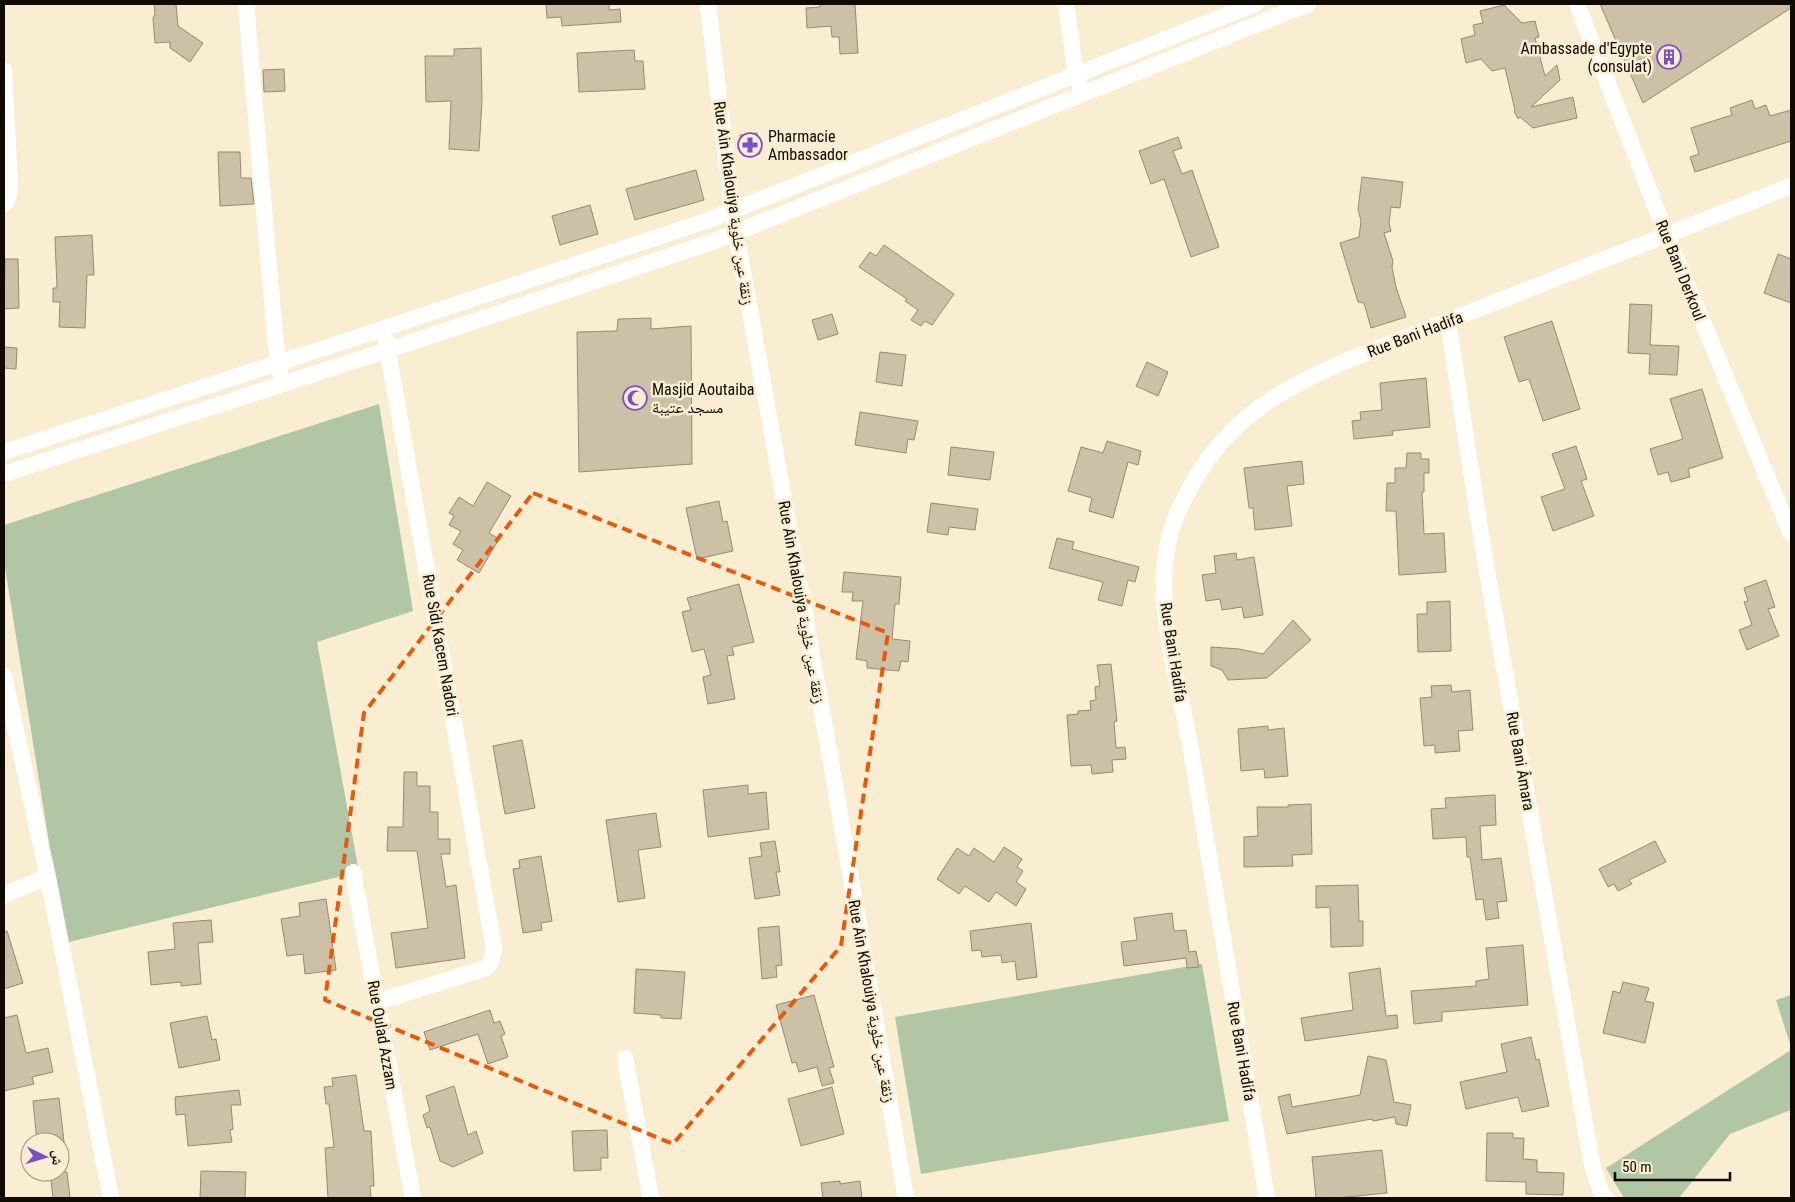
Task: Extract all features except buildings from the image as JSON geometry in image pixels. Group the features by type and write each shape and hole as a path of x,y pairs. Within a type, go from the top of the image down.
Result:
{"street":[{"path":"246,4 276,346 282,384"},
{"name":"Rue Ain Khalouiya زنقة عين خلوية","path":"708,4 732,211 832,766 906,1198"},
{"path":"1066,4 1076,74 1083,93"},
{"path":"4,452 384,329 732,211 1255,4"},
{"path":"4,474 388,350 736,233 1308,4"},
{"name":"Rue Bani Derkoul","path":"1576,4 1667,236 1791,534"},
{"path":"4,70 10,183 10,192 4,204"},
{"name":"Rue Bani Hadifa","path":"1267,1198 1189,735 1167,625 1164,575 1170,535 1184,498 1207,458 1233,429 1264,404 1302,380 1791,186"},
{"name":"Rue Bani Âmara","path":"1448,322 1485,558 1592,1164 1600,1190 1605,1198"},
{"name":"Rue Sidi Kacem Nadori","path":"377,1002 486,968 491,962 494,948 384,329"},
{"path":"4,676 48,877 111,1198"},
{"name":"Rue Oulad Azzam","path":"353,872 413,1198"},
{"path":"4,895 48,877"},
{"path":"625,1058 651,1198"}],"highlighted area":[{"path":"533,493 888,633 841,946 673,1144 325,1000 364,713"}],"green space":[{"path":"379,404 413,611 317,642 359,872 65,943 4,561 4,525"},
{"path":"1202,964 1229,1121 921,1174 895,1017"},
{"path":"1791,995 1791,1047 1776,1000"},
{"path":"1791,1050 1791,1110 1730,1134 1679,1198 1624,1198 1606,1168"}],"place":[{"name":"Ambassade d'Egypte (consulat)","path":"1669,57"},
{"name":"Pharmacie Ambassador","path":"750,145"},
{"name":"Masjid Aoutaiba مسجد عتيبة","path":"635,398"}]}
